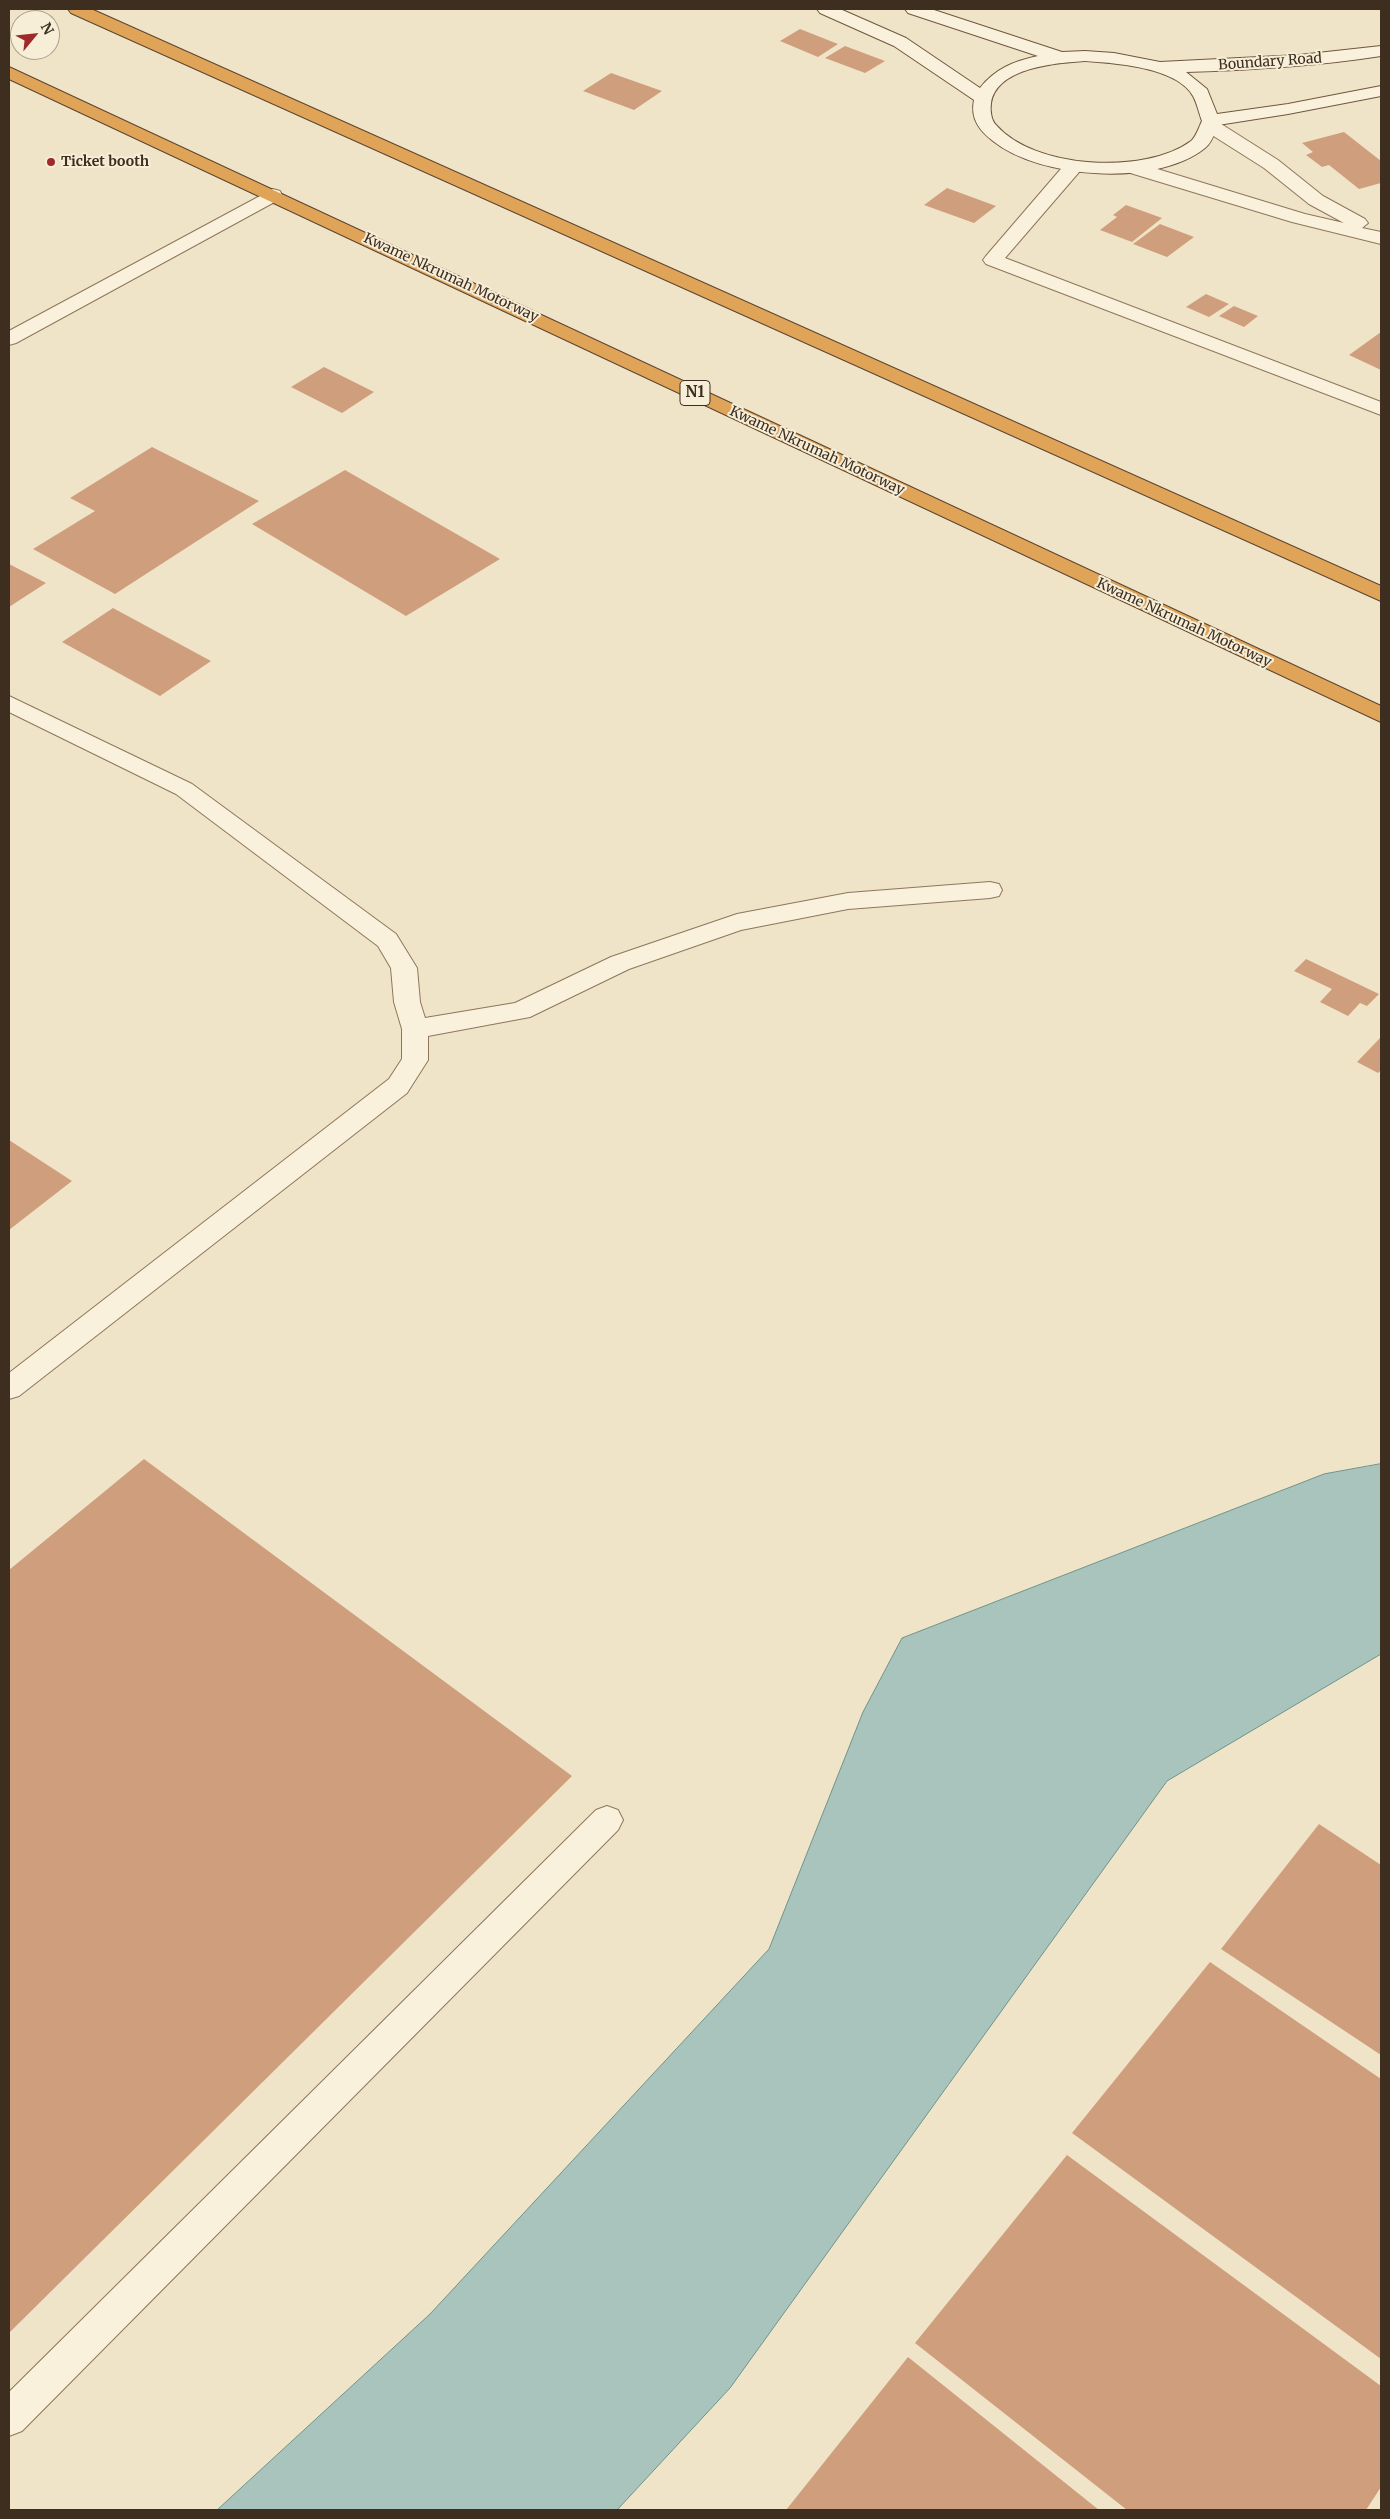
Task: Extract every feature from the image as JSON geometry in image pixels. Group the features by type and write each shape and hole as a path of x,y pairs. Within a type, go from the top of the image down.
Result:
{"highway":[{"path":"77,9 1381,594"},
{"name":"Kwame Nkrumah Motorway","path":"9,72 1381,715"}],"main road":[{"path":"826,9 900,42 982,98 981,110 985,122 994,134 1027,155 1073,167 1100,170 1134,168 1162,162 1185,153 1202,140 1211,123"},
{"name":"Boundary Road","path":"914,9 1060,57"},
{"name":"Boundary Road","path":"1158,68 1271,64 1340,58 1381,51"},
{"name":"Boundary Road","path":"982,98 990,86 1002,76 1038,61 1060,57 1110,57 1158,68 1181,78 1199,91 1208,105 1211,123"},
{"path":"1211,123 1381,91"},
{"path":"1211,123 1271,164 1316,200 1381,236"},
{"path":"1073,167 992,260 1381,409"},
{"path":"1134,168 1299,218 1381,236"},
{"path":"9,339 273,195"},
{"path":"9,703 184,789 387,940 404,968 406,1002 415,1029 415,1060 398,1086 9,1388"},
{"path":"415,1029 521,1011 620,963 737,922 848,901 990,890"},
{"path":"9,2418 607,1820"}],"water":[{"path":"1381,1464 1381,1654 1167,1781 730,2388 617,2510 217,2510 430,2314 769,1949 863,1712 902,1638 1324,1474"}],"building":[{"path":"800,29 838,44 818,57 780,41"},
{"path":"845,46 885,61 865,73 825,58"},
{"path":"611,73 662,91 634,110 583,91"},
{"path":"1344,132 1381,161 1381,183 1359,189 1329,165 1322,167 1306,155 1313,152 1302,143"},
{"path":"947,188 996,206 974,223 924,205"},
{"path":"1126,205 1162,218 1132,242 1100,230 1117,217 1113,215"},
{"path":"1160,224 1194,237 1167,257 1133,244"},
{"path":"1206,294 1229,304 1209,317 1186,307"},
{"path":"1234,306 1258,316 1244,327 1219,316"},
{"path":"1381,332 1381,370 1349,355"},
{"path":"324,367 374,392 342,413 291,387"},
{"path":"152,447 259,501 115,594 33,549 95,511 70,498"},
{"path":"345,470 500,559 406,616 252,524"},
{"path":"9,564 46,583 9,607"},
{"path":"113,608 211,661 160,696 62,642"},
{"path":"1306,959 1379,994 1367,1006 1360,1003 1348,1016 1320,1002 1332,989 1294,971"},
{"path":"1381,1037 1381,1070 1378,1073 1357,1062"},
{"path":"9,1140 72,1181 9,1230"},
{"path":"144,1459 572,1776 9,2333 9,1570"},
{"path":"1319,1824 1381,1865 1381,2055 1221,1949"},
{"path":"1210,1962 1381,2079 1381,2359 1072,2133"},
{"path":"1067,2155 1381,2386 1381,2487 1366,2510 1127,2510 915,2343"},
{"path":"908,2357 1099,2510 786,2510"}],"place":[{"name":"Ticket booth","path":"51,162"}]}
